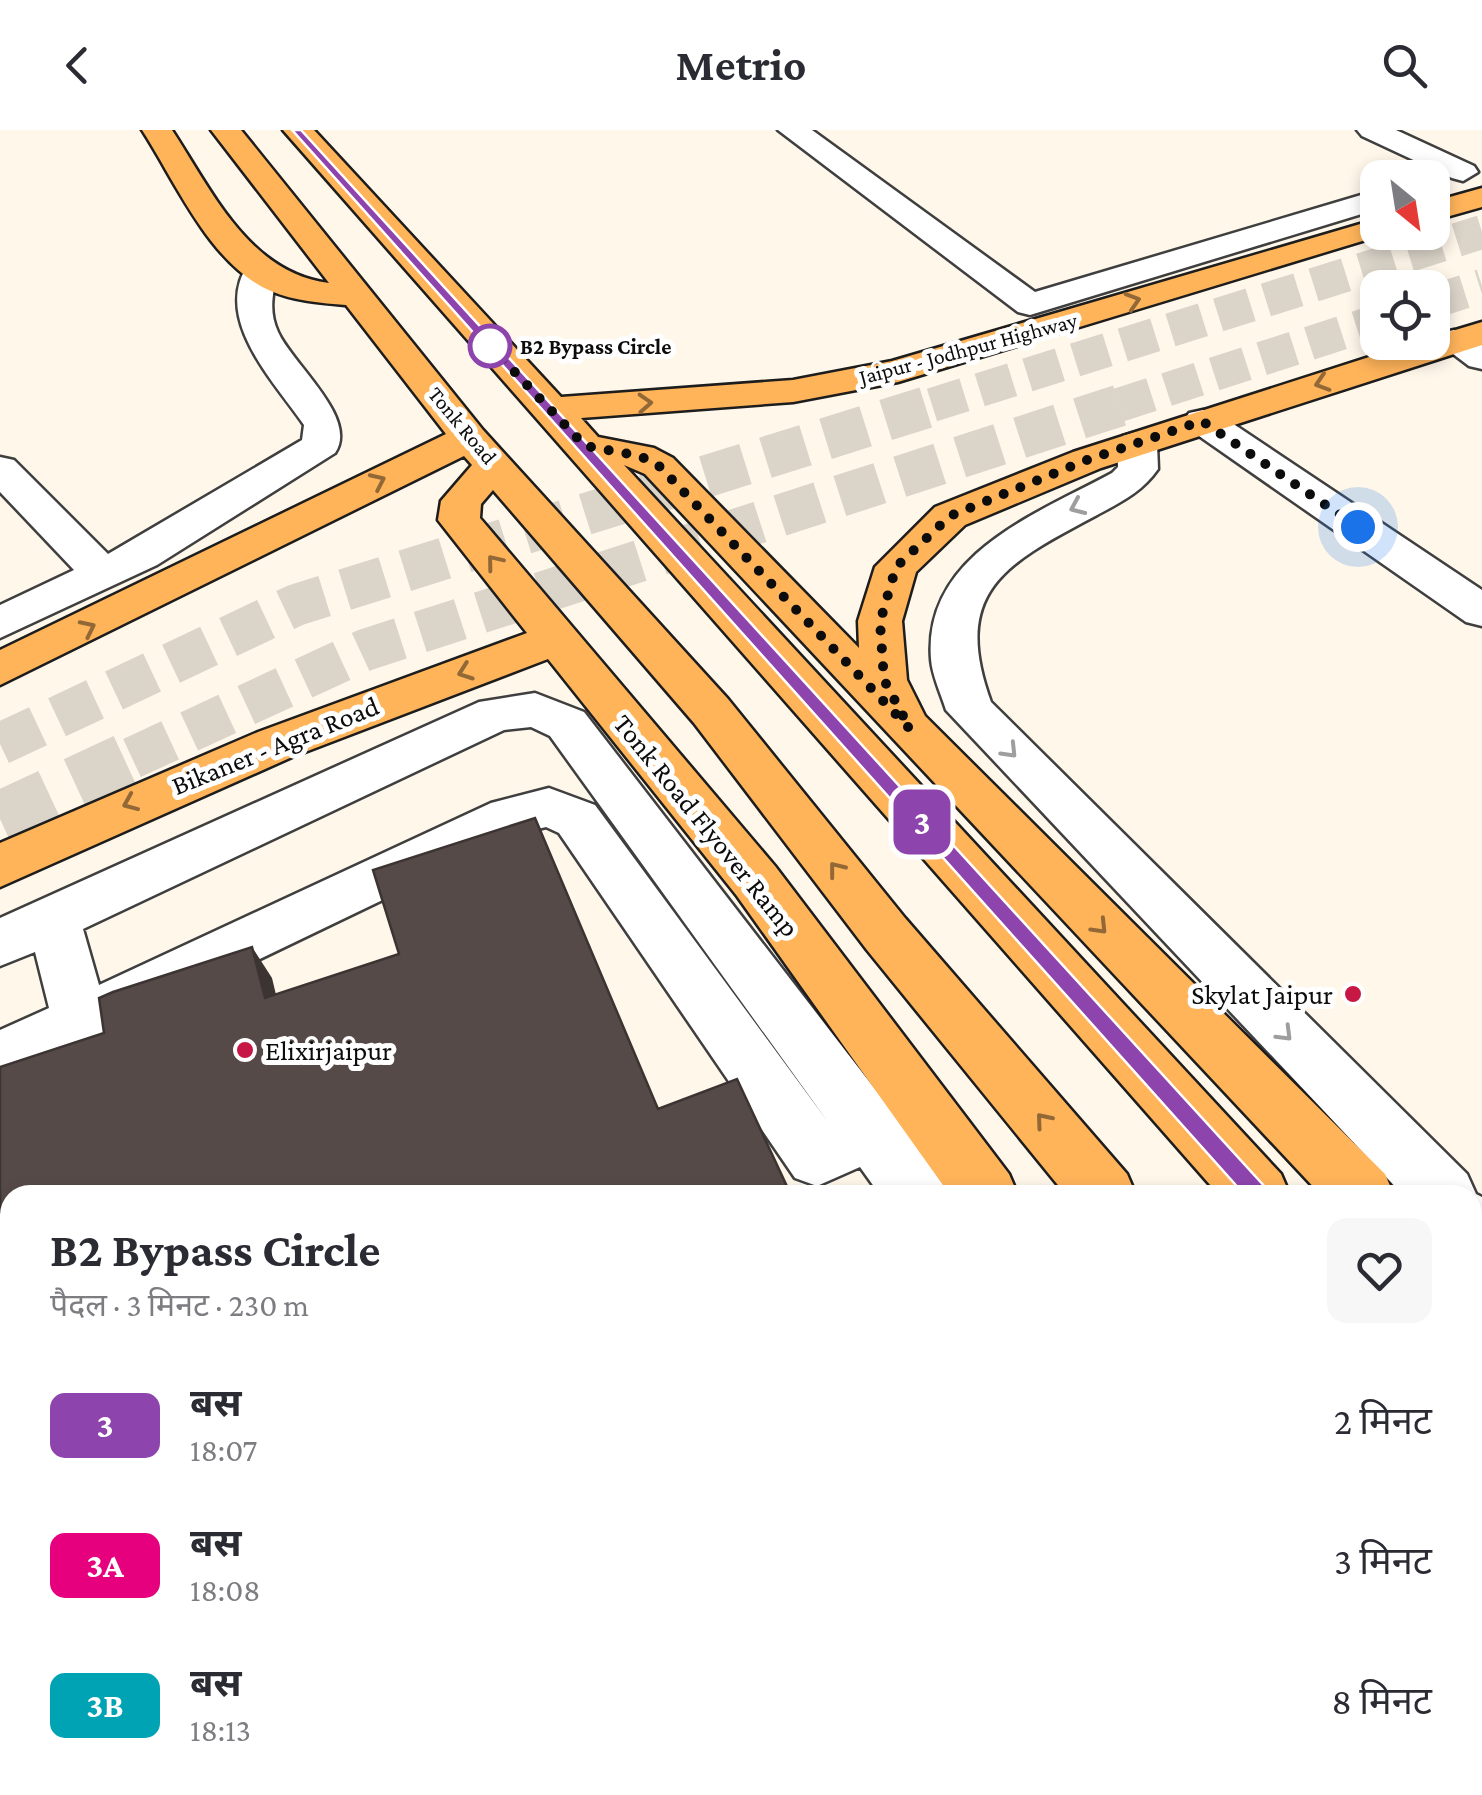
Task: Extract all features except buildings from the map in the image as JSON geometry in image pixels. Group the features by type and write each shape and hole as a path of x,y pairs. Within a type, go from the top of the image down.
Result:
{"main road":[{"path":"157,130 228,233 261,270 297,288 356,296"},
{"name":"Tonk Road","path":"226,130 482,451 711,711 886,934 1097,1185"},
{"path":"298,130 375,195 566,427 1250,1185"},
{"path":"1450,198 1476,178"},
{"name":"Jaipur - Jodhpur Highway","path":"566,427 898,371 1360,234"},
{"path":"910,729 884,680 880,622 896,567 950,516 1202,421 1473,344"},
{"path":"566,427 659,466 1032,857 1353,1185"},
{"path":"0,669 482,451"},
{"name":"Tonk Road Flyover Ramp","path":"482,451 461,501 460,520 756,880 980,1185"},
{"name":"Bikaner - Agra Road","path":"0,866 93,819 303,730 557,639"}],"street":[{"path":"794,130 1030,304 1360,203"},
{"path":"1372,130 1476,178"},
{"path":"1450,180 1476,178"},
{"path":"0,623 142,555 321,444 324,425 260,332 253,306 261,270"},
{"path":"1202,421 1482,611"},
{"path":"1136,444 1138,469 1126,482 998,552 962,594 952,651 955,680 970,710 1434,1185"},
{"path":"0,469 102,574"},
{"path":"0,943 496,714 535,710 566,724 748,1012 828,1177 870,1131"},
{"path":"0,1058 509,817 548,807 576,819 748,1012 870,1131 910,1185"},
{"path":"53,918 81,1021"}],"tunnel":[{"path":"932,405 1482,232"},
{"path":"1450,296 1482,286"},
{"path":"1119,405 1360,327"},
{"path":"0,744 296,605 940,403"},
{"path":"132,758 365,650 1127,403"},
{"path":"0,819 138,755"}],"bus line":[{"name":"3","path":"298,130 1250,1185"}],"place":[{"name":"B2 Bypass Circle","path":"490,346"},
{"name":"Skylat Jaipur","path":"1353,994"},
{"name":"Elixirjaipur","path":"245,1050"}],"route":[{"path":"490,346 585,446 640,456 659,466 910,729 884,680 880,622 896,567 950,516 1087,460 1202,421 1358,527"}]}
